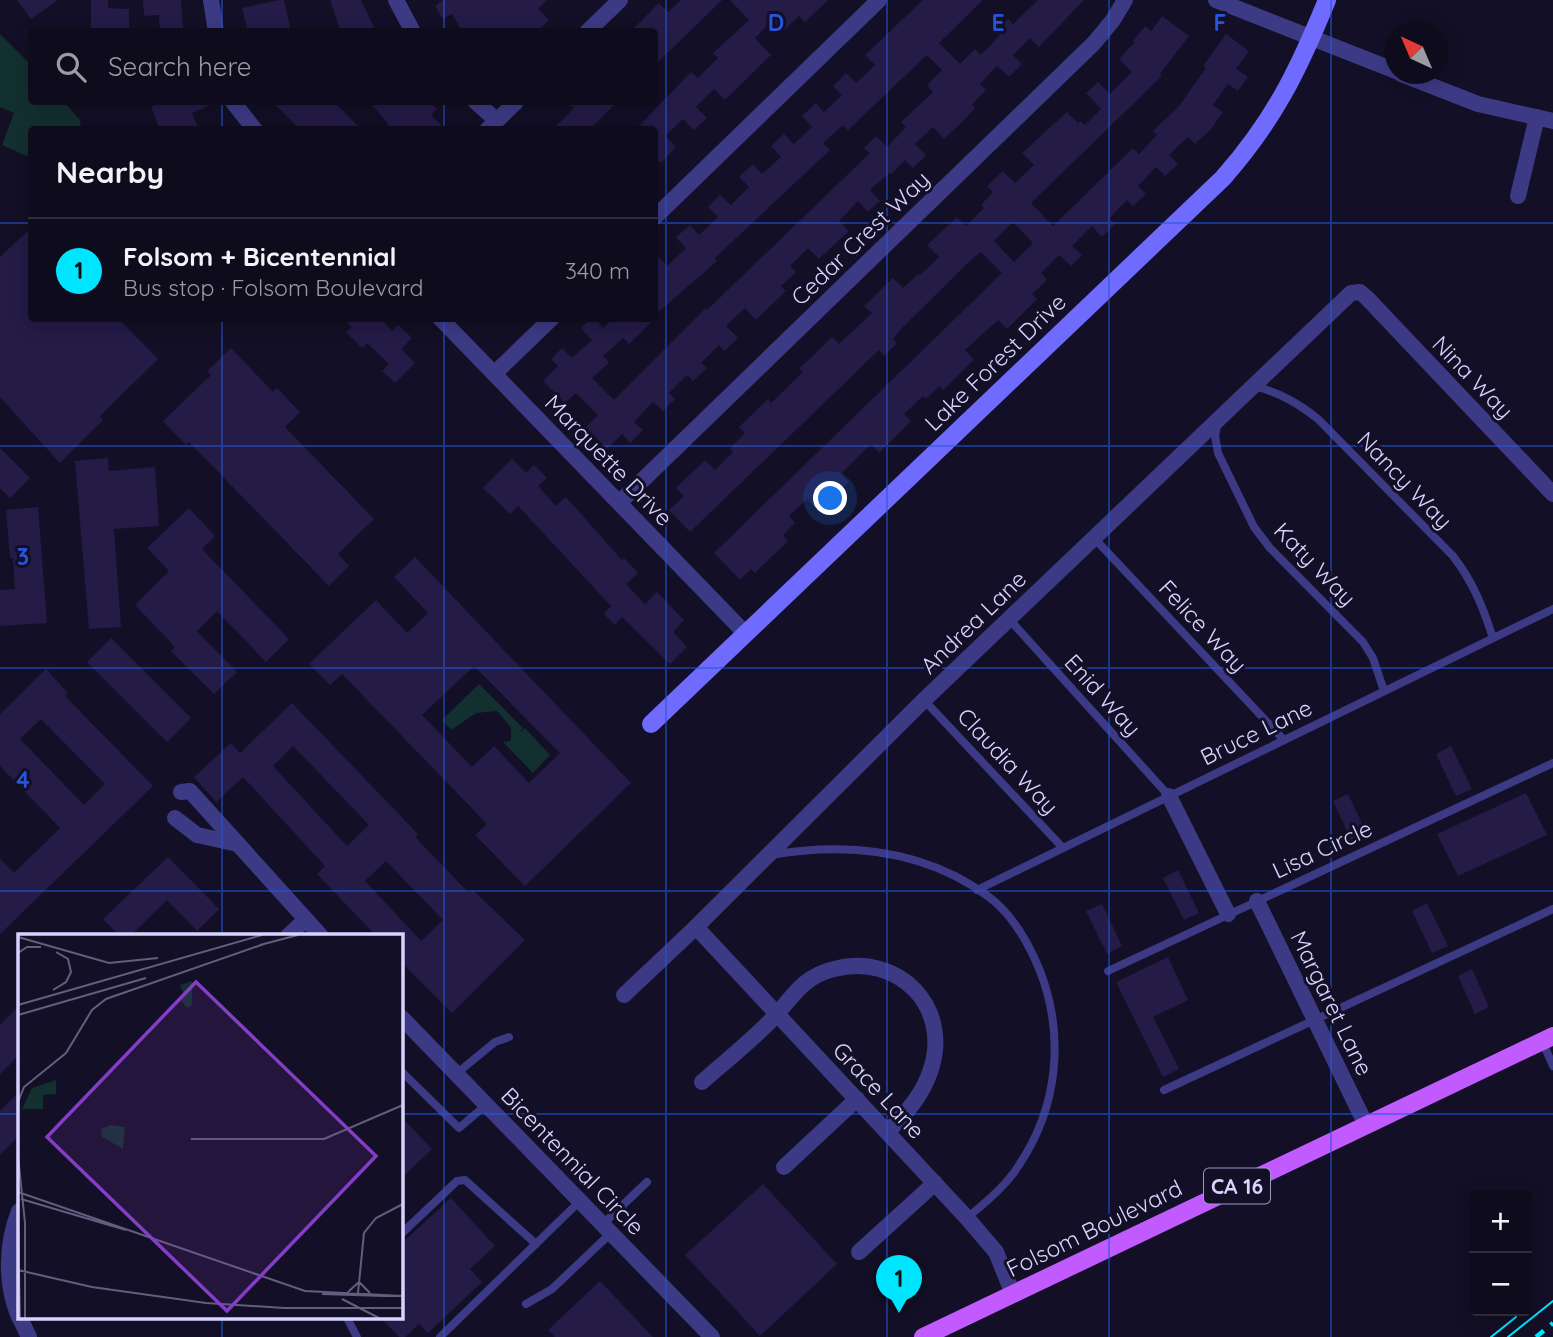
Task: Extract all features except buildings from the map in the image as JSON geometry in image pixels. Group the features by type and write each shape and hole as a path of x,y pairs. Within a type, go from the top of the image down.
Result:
{"main road":[{"name":"Folsom Boulevard","path":"929,1336 1548,1039"}],"street":[{"path":"211,0 215,28"},
{"path":"396,0 411,28"},
{"path":"591,28 620,0"},
{"path":"658,214 879,0"},
{"name":"Cedar Crest Way","path":"620,502 1094,43 1125,0"},
{"path":"1216,0 1385,67"},
{"name":"Lake Forest Drive","path":"651,724 1223,178 1268,122 1290,85 1327,0"},
{"path":"1427,84 1478,104 1545,119 1518,196"},
{"path":"235,105 253,126"},
{"path":"478,105 492,125 513,105"},
{"name":"Andrea Lane","path":"624,995 924,700 1344,298 1351,293 1360,292"},
{"name":"Nina Way","path":"1360,292 1553,494"},
{"name":"Marquette Drive","path":"444,322 746,633"},
{"path":"494,374 548,322"},
{"path":"181,792 190,791 319,934"},
{"path":"1169,796 1228,914"},
{"path":"203,805 180,822 197,835 238,844"},
{"name":"Margaret Lane","path":"1257,901 1366,1125"},
{"path":"290,934 305,920"},
{"name":"Grace Lane","path":"696,927 967,1218 996,1252 1013,1294"},
{"path":"702,1082 777,1014 792,993 811,978 834,969 859,966 883,970 906,980 920,995 930,1013 935,1032 935,1053 930,1073 905,1115 887,1132"},
{"name":"Bicentennial Circle","path":"402,1018 712,1337"},
{"path":"784,1167 857,1099"},
{"path":"859,1252 935,1183"},
{"path":"18,1214 9,1263 11,1290 18,1311"},
{"path":"21,1320 29,1337"}],"lane":[{"name":"Nancy Way","path":"1252,386 1277,392 1299,403 1318,419 1452,556 1468,576 1480,599 1493,638"},
{"name":"Katy Way","path":"1219,418 1215,436 1218,453 1254,527 1270,548 1363,642 1373,658 1384,691"},
{"name":"Felice Way","path":"1094,538 1284,740"},
{"name":"Bruce Lane","path":"977,890 1553,609"},
{"name":"Enid Way","path":"1009,619 1169,796"},
{"name":"Claudia Way","path":"924,700 1063,848"},
{"name":"Lisa Circle","path":"1108,971 1553,764"},
{"path":"767,856 806,849 845,848 884,853 922,863 958,877 1005,912 1034,957 1048,991 1052,1015 1055,1063 1049,1100 1037,1134 1025,1156 995,1194 967,1218"},
{"path":"1164,1090 1553,909"},
{"path":"456,1074 495,1042 509,1037"},
{"path":"1548,1039 1553,1066"},
{"path":"402,1072 459,1128 486,1105"},
{"path":"402,1233 457,1181 465,1180 536,1244"},
{"path":"526,1304 552,1289 648,1182"},
{"path":"440,1337 580,1201"},
{"path":"348,1320 357,1337"}],"green space":[{"path":"0,34 28,62 28,105 67,105 80,120 81,126 28,126 28,157 2,145 14,113 0,107"},
{"path":"479,684 523,728 519,733 525,728 550,755 533,773 503,742 511,741 511,728 497,711 476,713 451,730 442,720"}],"tram line":[{"path":"1508,1337 1553,1301"},
{"path":"1491,1337 1516,1317"}],"railway":[{"path":"1536,1337 1553,1323"}],"place":[{"name":"Folsom + Bicentennial","path":"899,1313"}]}
